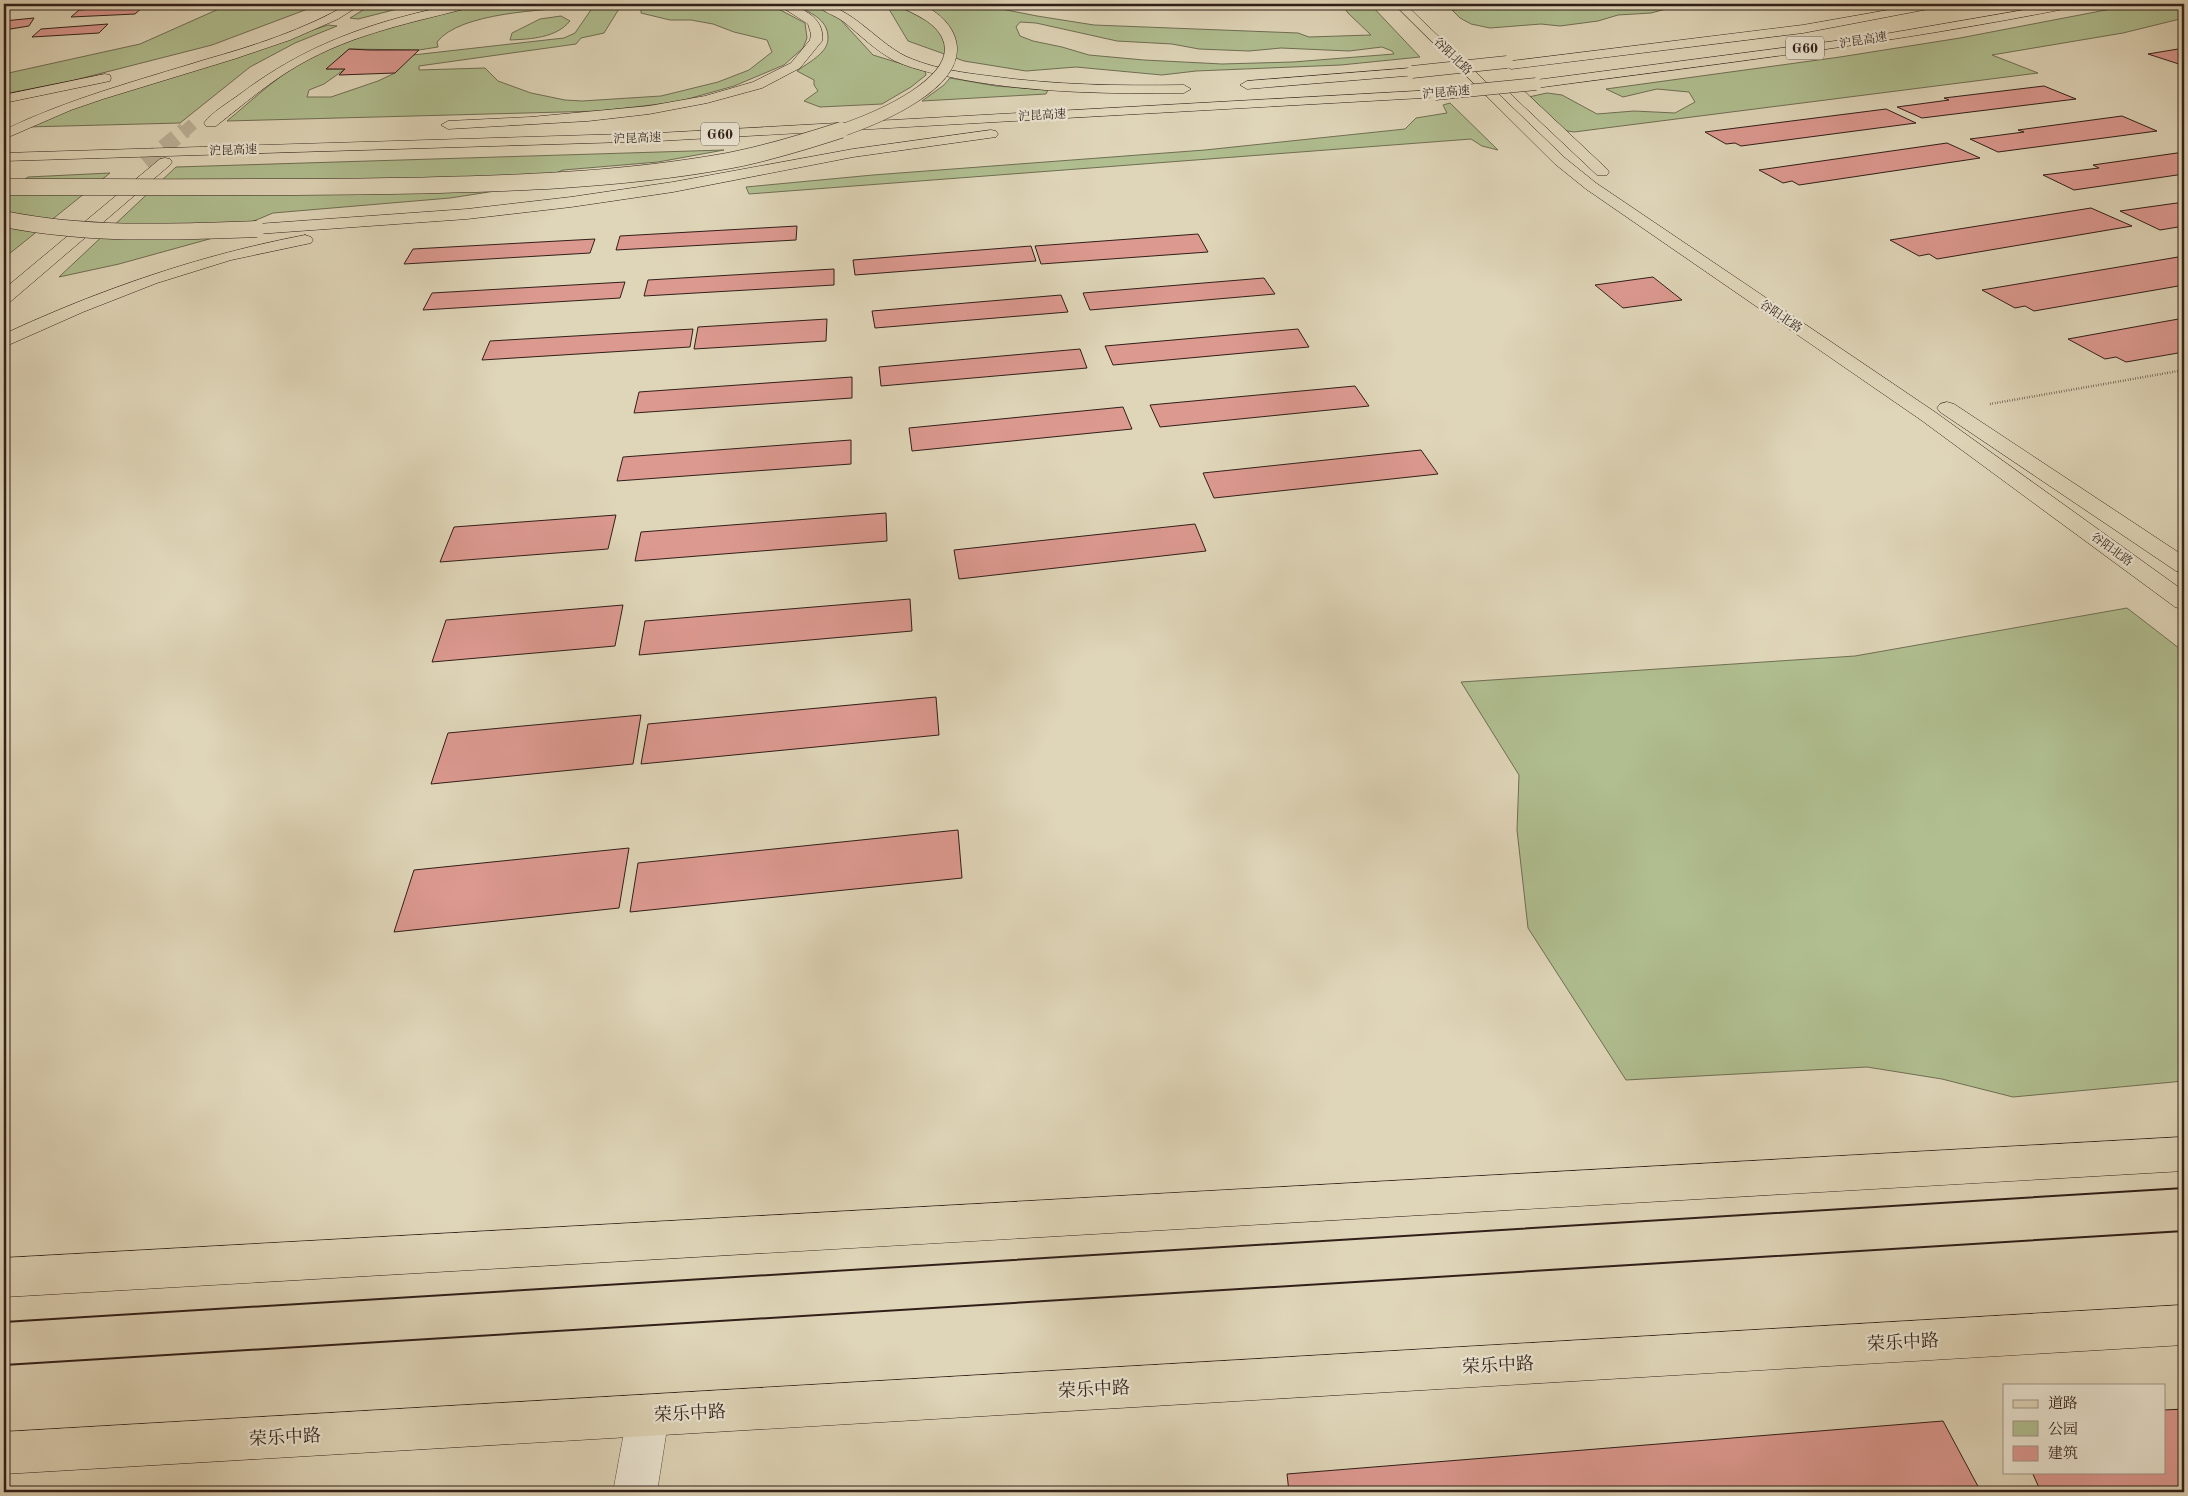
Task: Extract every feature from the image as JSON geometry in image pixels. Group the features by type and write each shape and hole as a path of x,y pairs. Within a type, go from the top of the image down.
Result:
{"main road":[{"path":"135,71 251,38 304,18 334,4"},
{"path":"4,135 85,100 240,53 301,31 356,4"},
{"path":"448,4 364,25 304,48 255,74 210,128 275,74 345,38 407,18 472,4"},
{"path":"432,126 557,119 648,110 720,96 762,83 806,59 814,47 818,36 816,26 807,17 782,4"},
{"path":"821,4 846,18 862,34 896,57 930,69 976,79 1030,85 1074,88 1197,88"},
{"path":"4,187 477,184 598,177 670,169 747,156 817,139 871,120 910,99 934,80 948,62 951,44 944,28 908,4"},
{"name":"谷阳北路","path":"1400,4 1560,161 1591,186 1928,416 2184,602"},
{"name":"沪昆高速","path":"4,145 663,126 1094,103 1509,64 1803,29 1939,4"},
{"name":"沪昆高速","path":"4,157 658,137 1435,94 1536,84 1857,41 2016,16 2074,4"},
{"path":"864,17 876,33 878,44"},
{"name":"谷阳北路","path":"1474,51 1587,160 1616,184 2184,566"},
{"path":"1231,86 1415,74"},
{"path":"4,99 117,75"},
{"path":"4,341 67,311 140,282 212,260 286,243 467,214 674,187 852,153 1022,130 1435,94"},
{"path":"4,145 82,141"},
{"path":"4,298 165,162"},
{"path":"41,246 145,163"},
{"path":"4,219 30,225 104,231 176,232 467,214"},
{"path":"4,1278 2184,1154"},
{"name":"荣乐中路","path":"4,1453 2184,1325"}],"lane":[{"path":"635,1492 648,1416"}],"path":[{"path":"1951,411 2184,370"}],"green space":[{"path":"230,4 321,4 212,45 71,81 4,94 4,74 140,44"},
{"path":"373,4 417,4 358,19 350,18"},
{"path":"481,4 583,4 581,7 504,14 464,24 448,32 437,42 438,47 419,50 349,49 327,69 345,69 324,84 309,90 307,97 331,97 378,81 395,73 413,55 564,38 575,33 595,4 622,4 604,33 581,38 576,44 419,66 419,70 485,68 498,81 531,93 565,100 582,101 661,96 718,82 749,70 772,52 767,40 734,32 713,24 691,20 670,20 641,13 641,4 769,4 805,23 807,38 803,48 784,65 734,86 677,102 600,111 227,121 289,70 341,42 387,25"},
{"path":"795,4 813,4 838,17 873,55 925,71 926,75 911,87 882,104 820,107 804,101 818,91 814,85 814,80 797,71 814,60 825,49 828,38 825,26 821,21 812,13"},
{"path":"886,4 976,4 1094,25 1298,33 1309,37 1371,35 1348,13 1342,4 1370,4 1420,57 1341,65 1196,71 1162,75 1076,67 1026,71 964,61 908,41","holes":["1020,22 1036,23 1117,41 1172,44 1199,49 1249,51 1281,48 1349,51 1382,47 1392,51 1394,54 1293,62 1222,64 1144,60 1089,55 1020,36 1016,27"]},
{"path":"1517,4 1739,4 1703,8 1681,5 1651,13 1618,15 1598,21 1560,26 1541,24 1490,28 1471,24 1460,18 1452,10"},
{"path":"2137,4 2184,4 2184,18 2123,33 1992,55 2038,73 1574,132 1561,130 1524,98 1547,93 1562,95 1597,114 1634,111 1675,113 1695,102 1689,92 1657,89 1623,97 1606,89 1840,57 1960,38"},
{"path":"561,16 570,21 558,31 535,38 510,40 512,33 540,19"},
{"path":"328,25 337,26 295,43 250,67 180,123 27,127 53,114"},
{"path":"950,78 996,86 1048,90 1046,94 922,101 944,85"},
{"path":"1450,103 1498,150 1482,146 1471,139 749,194 746,187 873,175 1205,150 1405,129 1416,118 1447,113 1443,105"},
{"path":"724,150 658,162 563,170 528,186 450,198 273,213 213,238 119,264 59,277 176,167"},
{"path":"110,173 4,258 4,190 10,190 28,177"},
{"path":"2127,608 2184,652 2184,1081 2013,1097 1942,1079 1867,1067 1626,1080 1528,928 1517,830 1519,775 1461,682 1855,656"}],"building":[{"path":"4,4 77,4 71,7 4,8"},
{"path":"144,6 135,14 71,17 79,10"},
{"path":"34,18 29,26 4,30 4,21"},
{"path":"108,24 99,33 32,37 41,29"},
{"path":"2184,48 2184,65 2148,54"},
{"path":"349,49 419,50 395,73 339,75 345,69 326,69"},
{"path":"2044,86 2076,99 1922,118 1897,107 1949,100 1944,98"},
{"path":"1886,109 1916,123 1741,146 1735,143 1726,144 1705,132"},
{"path":"2122,116 2157,131 1998,152 1970,139 2024,132 2018,130"},
{"path":"1947,143 1980,158 1799,185 1792,181 1783,183 1759,170"},
{"path":"2184,152 2184,174 2074,190 2043,175 2099,168 2093,165"},
{"path":"2184,202 2184,226 2160,230 2120,211"},
{"path":"2091,208 2132,226 1937,259 1929,254 1919,256 1890,240"},
{"path":"797,226 796,240 616,250 620,236"},
{"path":"1198,234 1208,252 1041,264 1035,246"},
{"path":"595,239 590,253 404,264 413,249"},
{"path":"1031,246 1036,261 855,275 853,260"},
{"path":"2184,256 2184,285 2034,311 2025,306 2015,308 1982,290"},
{"path":"834,269 834,285 644,296 648,280"},
{"path":"1653,277 1682,300 1623,308 1595,285"},
{"path":"1264,278 1275,294 1090,310 1083,293"},
{"path":"625,282 620,298 423,310 432,293"},
{"path":"1061,295 1068,312 875,328 872,311"},
{"path":"2184,318 2184,352 2126,362 2116,357 2105,359 2068,339"},
{"path":"827,319 826,341 694,349 698,327"},
{"path":"693,329 690,347 482,360 490,341"},
{"path":"1298,329 1309,347 1113,365 1105,346"},
{"path":"1080,349 1087,368 881,386 879,367"},
{"path":"852,377 852,398 634,413 639,392"},
{"path":"1355,386 1369,406 1160,427 1150,405"},
{"path":"1123,407 1132,429 912,451 909,428"},
{"path":"851,440 851,464 617,481 623,457"},
{"path":"1421,450 1438,474 1214,498 1203,473"},
{"path":"886,513 887,541 635,561 641,532"},
{"path":"616,515 608,549 440,562 454,527"},
{"path":"1195,524 1206,551 959,579 954,550"},
{"path":"910,599 912,631 639,655 645,621"},
{"path":"623,605 615,646 432,662 446,620"},
{"path":"936,697 939,735 641,764 648,724"},
{"path":"641,715 633,764 431,784 448,733"},
{"path":"958,830 962,878 630,912 638,863"},
{"path":"629,848 619,908 394,932 414,870"},
{"path":"2184,1409 2184,1492 2041,1492 2033,1474 2166,1474 2166,1410"},
{"path":"1943,1421 1981,1492 1289,1492 1287,1474"}],"tunnel":[{"path":"184,132 193,124"},
{"path":"145,163 185,130"}],"tram line":[{"path":"4,1322 2184,1188"},
{"path":"4,1365 2184,1231"}]}
